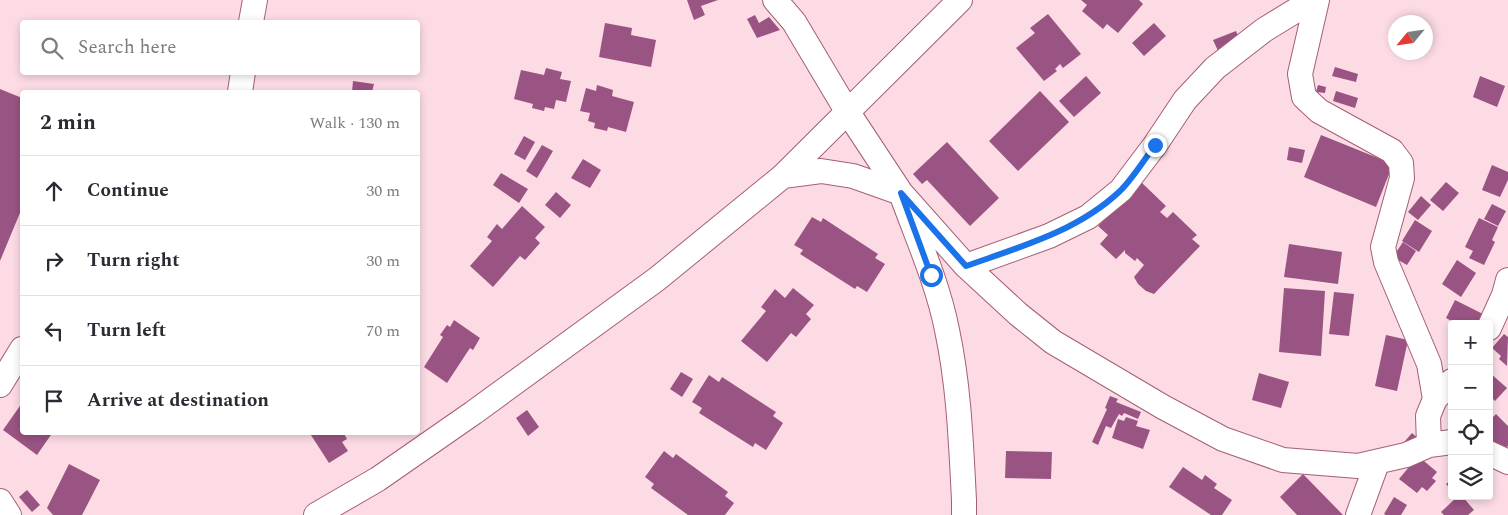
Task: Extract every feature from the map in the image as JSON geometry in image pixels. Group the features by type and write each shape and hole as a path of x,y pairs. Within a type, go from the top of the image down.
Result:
{"street":[{"path":"251,20 256,0"},
{"path":"775,0 794,22 847,111 901,193 966,266 1018,314 1053,342 1163,407 1222,439 1282,460 1358,466 1406,455 1429,445 1448,443"},
{"path":"316,515 378,480 657,279 783,176 960,0"},
{"path":"966,266 1049,236 1088,217 1121,190 1155,145 1185,100 1215,68 1264,30 1313,0"},
{"path":"1317,0 1300,74 1304,97 1319,111 1392,151 1401,163 1402,178 1383,247 1386,262 1429,364 1435,399"},
{"path":"240,90 243,75"},
{"path":"783,176 821,171 853,176 901,193"},
{"path":"901,193 931,275 947,328 958,392 964,515"},
{"path":"1493,320 1504,295 1508,280"},
{"path":"0,385 20,352"},
{"path":"1429,445 1428,416 1435,399 1448,385"},
{"path":"1493,455 1508,462"},
{"path":"1358,515 1377,463"},
{"path":"0,501 9,515"}],"building":[{"path":"687,0 718,0 701,6 705,15 694,20"},
{"path":"1081,0 1139,0 1143,4 1118,33 1107,24 1103,29 1082,11 1087,5"},
{"path":"1048,14 1081,54 1063,68 1060,64 1055,69 1057,71 1044,81 1016,48 1035,33 1030,28"},
{"path":"755,15 759,23 769,17 780,30 757,38 747,19"},
{"path":"605,23 632,28 631,35 656,40 651,67 599,57"},
{"path":"1154,23 1166,36 1144,56 1132,43"},
{"path":"1236,31 1241,43 1219,53 1213,40"},
{"path":"1335,67 1358,74 1356,82 1332,76"},
{"path":"546,68 562,72 560,79 571,81 566,102 556,100 554,109 545,107 544,111 532,108 533,104 514,99 521,70 544,75"},
{"path":"1086,76 1101,93 1074,117 1059,101"},
{"path":"1480,76 1505,86 1497,107 1473,97"},
{"path":"353,81 374,84 372,90 352,90"},
{"path":"597,85 613,90 612,96 634,102 626,132 608,127 607,131 594,128 595,123 588,121 590,113 580,111 586,88 596,91"},
{"path":"1318,85 1326,87 1325,93 1316,92"},
{"path":"0,89 20,97 20,213 0,261"},
{"path":"1040,91 1069,122 1018,171 989,141"},
{"path":"1336,91 1358,98 1355,108 1333,101"},
{"path":"1321,135 1393,164 1376,207 1304,177"},
{"path":"524,136 535,142 525,160 514,154"},
{"path":"947,142 999,198 970,226 927,180 922,184 913,174"},
{"path":"542,145 553,151 537,178 526,171"},
{"path":"1289,147 1305,150 1302,163 1287,160"},
{"path":"583,159 601,170 590,188 571,178"},
{"path":"1492,165 1508,172 1508,180 1500,197 1482,190"},
{"path":"501,173 528,189 519,203 493,185"},
{"path":"1141,182 1166,206 1160,212 1167,218 1173,212 1197,235 1192,239 1200,246 1154,294 1146,291 1138,284 1134,277 1144,265 1137,258 1135,261 1125,253 1125,250 1116,259 1100,244 1108,235 1098,226"},
{"path":"1446,182 1459,193 1443,211 1430,200"},
{"path":"556,192 571,205 560,218 545,205"},
{"path":"1421,196 1431,205 1418,220 1408,212"},
{"path":"1492,204 1506,211 1498,226 1484,219"},
{"path":"522,206 545,227 535,238 540,243 525,260 520,256 493,287 470,266 492,241 487,237 497,224 502,229"},
{"path":"812,217 821,222 823,218 878,254 875,258 885,264 867,292 857,286 855,289 800,254 803,250 794,245"},
{"path":"1479,218 1498,227 1492,240 1495,242 1484,265 1469,258 1473,251 1465,247"},
{"path":"1415,220 1432,231 1419,252 1402,241"},
{"path":"1403,242 1416,251 1407,265 1393,257"},
{"path":"1289,244 1342,252 1338,284 1284,277"},
{"path":"1457,260 1476,273 1461,297 1442,284"},
{"path":"793,288 814,305 806,314 811,319 796,337 791,333 767,362 741,341 766,311 761,307 775,289 785,298"},
{"path":"1284,288 1325,291 1321,356 1279,352"},
{"path":"1334,292 1354,294 1349,336 1329,334"},
{"path":"1455,300 1483,314 1481,320 1450,320 1446,318"},
{"path":"454,320 480,338 473,350 470,348 447,383 424,367 443,337 440,335 447,325 450,327"},
{"path":"1504,334 1508,337 1507,366 1499,359 1501,356 1493,347"},
{"path":"1386,335 1408,340 1397,391 1375,386"},
{"path":"681,372 693,379 682,397 670,389"},
{"path":"1259,373 1289,382 1281,408 1252,400"},
{"path":"709,375 719,382 722,377 776,412 773,416 783,423 766,450 755,443 753,447 699,413 702,408 692,402"},
{"path":"1493,376 1507,388 1495,401 1493,399"},
{"path":"1110,396 1118,399 1116,402 1141,412 1138,419 1124,413 1122,416 1119,414 1111,428 1106,426 1098,445 1092,442 1107,409 1105,408"},
{"path":"20,406 20,435 51,435 37,455 3,430"},
{"path":"527,410 539,427 528,436 516,418"},
{"path":"1496,414 1508,426 1508,446 1502,451 1493,441 1493,417"},
{"path":"1126,417 1138,421 1136,426 1150,430 1143,449 1112,438 1118,419 1124,421"},
{"path":"1412,433 1419,439 1413,447 1405,441"},
{"path":"311,435 345,435 347,439 342,442 348,451 329,463"},
{"path":"664,451 673,458 676,454 728,492 725,496 734,503 725,515 688,515 651,488 654,484 645,477"},
{"path":"1006,451 1052,452 1051,479 1005,478"},
{"path":"1418,456 1437,472 1432,478 1436,481 1427,491 1422,487 1417,493 1399,479"},
{"path":"69,464 100,480 82,515 53,515 47,508"},
{"path":"1183,467 1202,480 1205,475 1217,484 1214,488 1232,500 1222,515 1211,515 1169,487"},
{"path":"1303,474 1343,515 1297,515 1280,497"},
{"path":"27,490 40,505 32,512 19,497"},
{"path":"1394,497 1407,505 1401,515 1384,514"},
{"path":"1454,500 1465,500 1474,510 1468,515 1444,515 1441,512"}],"route":[{"path":"931,275 901,193 966,266 1049,236 1088,217 1121,190 1155,145"}]}
